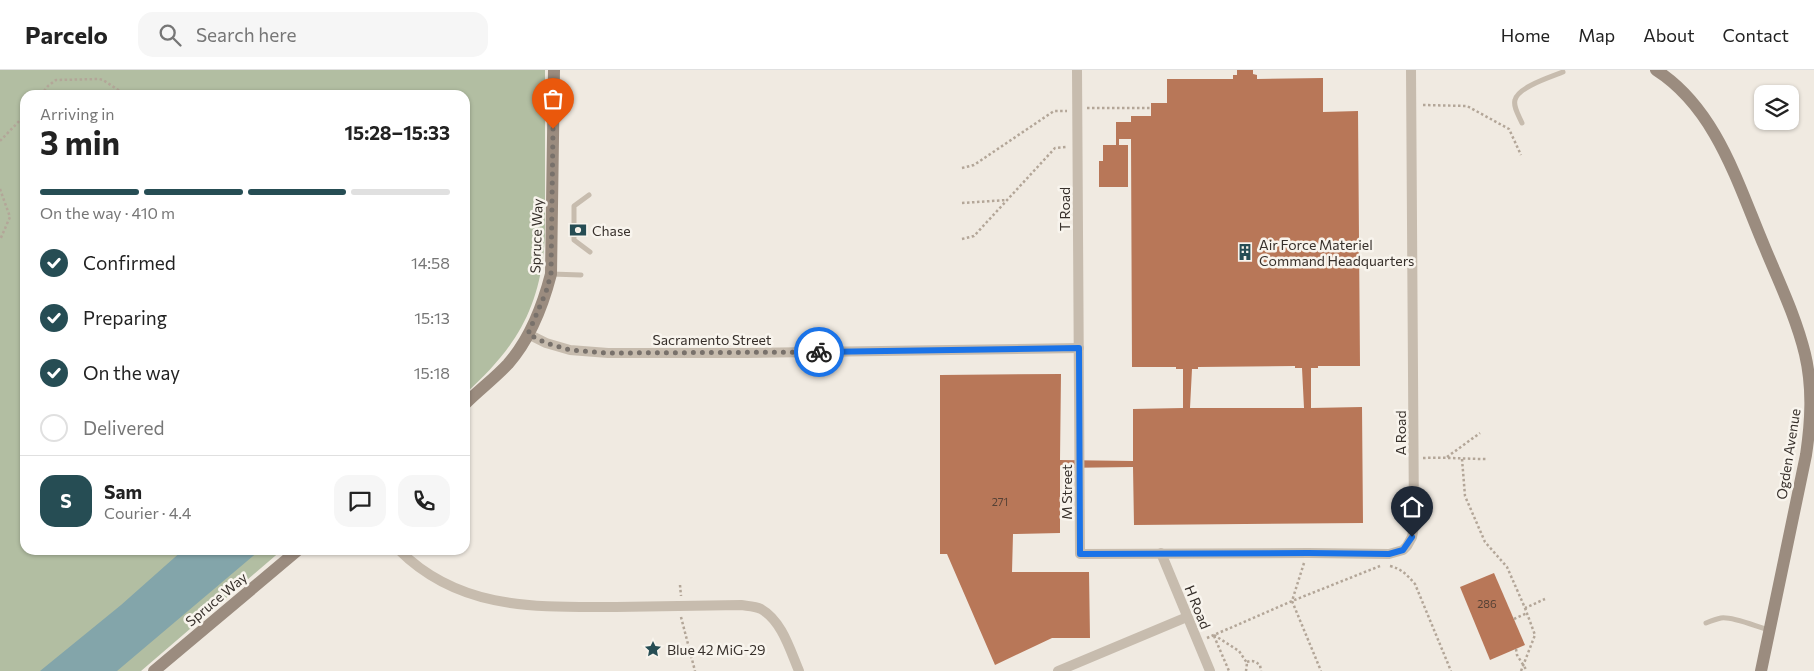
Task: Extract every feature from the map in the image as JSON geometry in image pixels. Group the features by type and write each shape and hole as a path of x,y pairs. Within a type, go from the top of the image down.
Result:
{"street":[{"name":"Spruce Way","path":"470,399 508,363 528,334 546,292 551,274 554,70"},
{"name":"T Road","path":"1077,70 1079,348"},
{"name":"A Road","path":"1161,553 1389,554 1403,550 1412,537 1414,526 1414,458 1411,70"},
{"name":"Ogden Avenue","path":"1656,70 1682,91 1701,113 1724,150 1788,303 1805,354 1811,405 1810,429 1761,671"},
{"name":"Sacramento Street","path":"528,334 546,343 570,350 608,353 1079,348"},
{"name":"M Street","path":"1079,348 1080,554 1161,553"},
{"name":"H Road","path":"1161,553 1210,671"},
{"name":"Spruce Way","path":"154,671 292,555"},
{"path":"404,555 438,579 472,595 511,605 554,607 742,605 759,608 771,617 780,628 799,671"},
{"path":"1058,671 1187,617"}],"lane":[{"path":"1522,123 1516,108 1515,99 1521,91 1565,71"},
{"path":"589,195 574,206 574,240 590,252"},
{"path":"551,274 581,275"},
{"path":"1706,623 1722,617 1734,618 1746,624 1769,630"}],"path":[{"path":"46,90 52,83 63,80 103,80 118,90"},
{"path":"1411,105 1467,106 1510,129 1521,155"},
{"path":"962,168 974,166 1054,112 1087,108 1151,108"},
{"path":"0,141 20,120"},
{"path":"962,239 974,236 1054,148 1078,147"},
{"path":"0,189 10,218 0,240"},
{"path":"962,203 1007,200"},
{"path":"1447,457 1480,433"},
{"path":"1414,458 1487,459"},
{"path":"1462,460 1465,496 1468,504 1484,542 1507,568 1535,635 1521,671"},
{"path":"1308,553 1292,601 1321,671"},
{"path":"1198,642 1292,601 1379,566 1389,565 1398,568 1415,584 1452,671"},
{"path":"680,585 682,618 695,671"},
{"path":"1524,608 1545,599"},
{"path":"1514,619 1527,614"},
{"path":"1214,635 1239,651 1247,662 1246,671"},
{"path":"1214,635 1229,671"},
{"path":"1516,648 1527,671"},
{"path":"1247,662 1256,662 1260,665 1261,671"}],"green space":[{"path":"0,70 545,70 545,236 543,261 538,284 532,305 512,342 499,359 470,389 470,90 20,90 20,555 276,555 141,671 0,671"}],"water":[{"path":"177,555 254,555 117,671 40,671 121,605"}],"building":[{"name":"Air Force Materiel Command Headquarters","path":"1237,70 1253,70 1253,74 1257,75 1257,79 1323,78 1323,112 1358,111 1360,366 1318,366 1318,368 1311,368 1311,408 1362,407 1363,523 1134,525 1133,467 1060,468 1060,533 1013,534 1012,572 1089,572 1090,638 1052,638 995,665 947,554 940,554 940,375 1061,374 1060,460 1133,461 1133,409 1183,408 1183,369 1176,369 1176,367 1132,367 1131,139 1119,139 1119,145 1128,145 1128,187 1099,187 1099,161 1103,161 1103,145 1116,145 1116,122 1131,122 1131,116 1151,116 1151,103 1167,103 1167,79 1233,79 1233,75 1237,75","holes":["1295,366 1295,368 1302,368 1304,408 1190,408 1192,369 1198,369 1198,367"]},
{"path":"1494,573 1525,645 1490,660 1460,587"}],"way so far":[{"path":"553,129 551,274 538,314 528,334 546,343 570,350 608,353 819,352"}],"place":[{"name":"Chase","path":"578,230"},
{"name":"Air Force Materiel Command Headquarters","path":"1245,252"},
{"name":"Blue 42 MiG-29","path":"653,649"}],"route":[{"path":"819,352 1079,348 1080,554 1389,554 1403,550 1408,546 1412,537"}]}
